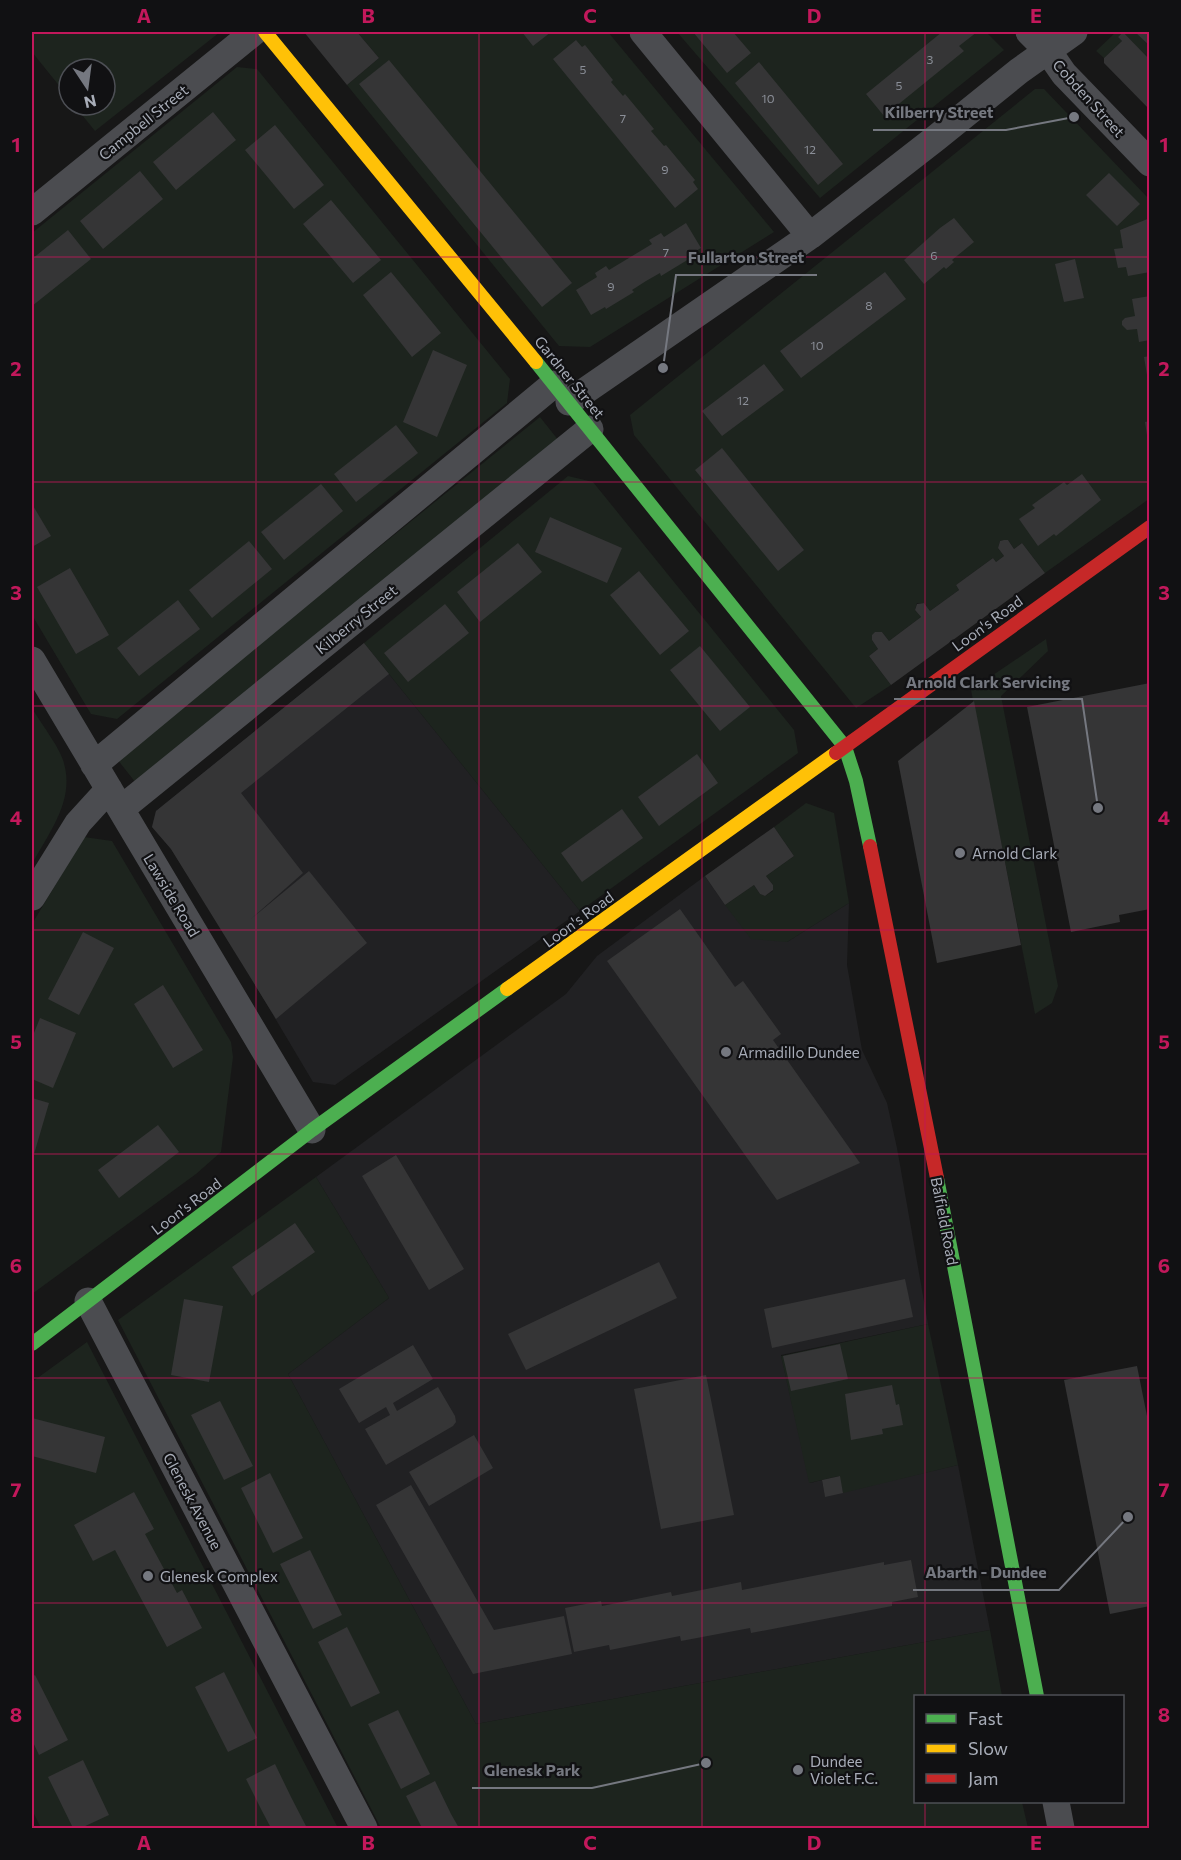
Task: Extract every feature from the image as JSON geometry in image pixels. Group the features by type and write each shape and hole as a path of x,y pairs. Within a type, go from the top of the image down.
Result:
{"street":[{"name":"Campbell Street","path":"32,212 254,32"},
{"name":"Gardner Street","path":"265,32 562,393 846,747"},
{"path":"643,32 810,236"},
{"name":"Cobden Street","path":"1029,32 1048,51 1064,74 1149,163"},
{"path":"94,765 562,393 810,236 1019,71 1074,32"},
{"name":"Kilberry Street","path":"32,897 78,823 115,799 590,429"},
{"name":"Loon's Road","path":"32,1344 312,1130 1149,527"},
{"name":"Lawside Road","path":"32,660 312,1130"},
{"name":"Balfield Road","path":"846,747 856,781 914,1059 1036,1695"},
{"name":"Glenesk Avenue","path":"88,1301 364,1828"},
{"path":"1056,1803 1061,1828"}],"shaded area":[{"path":"32,32 220,32 117,114 117,57 57,57 57,83 32,52"},
{"path":"357,32 608,32 774,232 590,347 559,346 347,85 379,58"},
{"path":"677,32 986,32 1004,50 820,198"},
{"path":"1116,32 1123,32 1118,37 1122,41 1104,58 1096,51"},
{"path":"1123,32 1149,32 1149,60"},
{"path":"237,67 257,69 510,379 507,403 117,719 91,714 32,615 32,233"},
{"path":"1035,89 1044,89 1149,199 1149,499 1045,573 1022,543 1014,549 1008,540 1000,541 998,548 1004,556 996,562 993,558 956,585 959,590 930,611 924,603 917,603 915,610 921,617 889,641 882,632 875,632 872,640 878,649 869,656 891,685 856,708 634,435 630,415"},
{"path":"84,117 113,117 95,131"},
{"path":"540,417 559,441 136,783 117,759"},
{"path":"568,476 593,482 794,730 798,753 580,911 364,643"},
{"path":"1046,639 1048,651 1001,696 1058,986 1052,1003 1035,1014 971,690"},
{"path":"364,643 580,911 335,1085 313,1082 228,939 171,849 152,827 156,811"},
{"path":"32,708 61,754 66,774 66,788 59,814 32,864"},
{"path":"806,803 834,813 849,903 787,942 751,939 725,905 754,885 760,894 765,896 773,891 773,885 766,876 794,856 774,827"},
{"path":"84,837 112,841 231,1042 233,1057 221,1152 196,1174 32,1294 32,924"},
{"path":"705,876 725,905 787,942 849,903 847,965 862,1050 887,1103 928,1324 781,1355 810,1483 822,1480 825,1496 958,1465 990,1630 476,1724 288,1374 389,1298 316,1177 566,994 597,956"},
{"path":"316,1177 389,1298 288,1374 476,1724 990,1630 1002,1695 914,1695 914,1803 1022,1803 1028,1828 381,1828 118,1320"},
{"path":"928,1324 958,1465 843,1493 839,1476 809,1483 781,1356"},
{"path":"87,1342 338,1828 41,1828 32,1810 32,1382"}],"building":[{"path":"304,32 357,32 379,58 347,85"},
{"path":"522,32 551,32 533,46"},
{"path":"693,32 733,32 751,53 727,73"},
{"path":"942,32 977,32 959,46 964,51 884,116 866,94"},
{"path":"1123,32 1150,60 1150,110 1104,63 1104,58 1122,41 1118,37"},
{"path":"1135,32 1150,32 1150,46"},
{"path":"576,40 582,47 585,45 613,80 611,82 623,96 625,94 654,129 651,131 664,146 666,145 695,180 693,182 698,189 675,208 553,59"},
{"path":"389,60 572,283 542,307 359,84"},
{"path":"759,62 843,164 818,185 735,83"},
{"path":"213,112 236,140 176,190 153,162"},
{"path":"275,125 324,185 294,209 245,150"},
{"path":"140,171 163,199 103,249 80,221"},
{"path":"1109,173 1140,204 1117,226 1086,195"},
{"path":"331,200 381,260 353,283 303,224"},
{"path":"954,218 974,242 952,260 954,262 946,269 944,267 924,284 904,260"},
{"path":"1150,218 1150,272 1128,276 1126,267 1118,268 1114,249 1123,248 1120,230"},
{"path":"686,223 701,248 687,256 689,259 661,276 660,273 646,281 632,290 634,292 606,309 605,307 591,315 576,290 597,277 595,273 606,266 609,270 652,244 649,240 661,233 664,237"},
{"path":"68,230 91,259 32,306 32,259"},
{"path":"1075,259 1084,298 1064,302 1055,264"},
{"path":"391,272 441,333 412,357 363,295"},
{"path":"885,272 906,299 801,378 780,351"},
{"path":"1150,296 1150,340 1139,342 1137,329 1127,330 1122,325 1122,321 1135,316 1132,299"},
{"path":"433,350 467,365 437,437 403,422"},
{"path":"1150,356 1150,381 1148,381 1144,357"},
{"path":"764,364 784,390 722,436 702,411"},
{"path":"1150,421 1150,442 1148,442 1145,422"},
{"path":"396,425 418,453 356,502 334,474"},
{"path":"722,448 804,550 778,571 695,470"},
{"path":"1082,474 1101,500 1056,536 1054,534 1038,546 1019,519 1035,508 1032,505 1064,482 1067,485"},
{"path":"321,484 343,511 284,560 261,532"},
{"path":"32,504 51,536 32,547"},
{"path":"550,517 622,548 607,583 535,552"},
{"path":"1008,540 1014,549 1022,543 1045,573 891,685 869,656 878,649 872,640 872,635 875,632 882,632 889,641 921,617 915,610 917,604 924,603 930,611 959,590 956,585 993,558 996,562 1004,556 998,548 1000,541"},
{"path":"249,541 272,569 212,618 189,590"},
{"path":"518,543 542,572 480,622 457,592"},
{"path":"70,568 109,635 76,654 37,587"},
{"path":"639,571 689,631 660,655 610,595"},
{"path":"178,600 200,629 139,676 117,648"},
{"path":"445,604 469,633 408,682 384,653"},
{"path":"364,643 389,674 241,793 303,873 251,919 309,871 367,943 276,1019 171,849 152,827 156,811"},
{"path":"700,646 750,707 720,731 670,670"},
{"path":"1150,683 1150,909 1119,915 1120,922 1071,932 1027,707"},
{"name":"Arnold Clark","path":"974,701 1021,945 937,963 898,761"},
{"path":"697,754 718,783 659,826 638,797"},
{"path":"622,809 643,838 582,882 561,853"},
{"path":"774,827 794,856 766,876 773,885 773,890 765,896 760,894 754,885 725,905 705,876"},
{"name":"Armadillo Dundee","path":"680,909 735,987 743,981 781,1034 773,1040 860,1163 777,1200 607,961"},
{"path":"83,932 114,948 79,1015 48,999"},
{"path":"163,985 203,1050 173,1068 134,1004"},
{"path":"40,1018 76,1033 53,1088 32,1079 32,1038"},
{"path":"32,1098 49,1103 32,1161"},
{"path":"158,1125 179,1152 119,1198 98,1170"},
{"path":"396,1155 464,1269 429,1290 362,1176"},
{"path":"295,1223 315,1252 252,1296 232,1267"},
{"path":"659,1262 677,1298 526,1370 508,1334"},
{"path":"905,1279 913,1317 772,1348 764,1309"},
{"path":"184,1299 223,1306 209,1382 171,1375"},
{"path":"840,1344 848,1379 791,1391 783,1356"},
{"path":"413,1345 433,1379 393,1403 397,1411 438,1387 455,1416 456,1422 453,1426 386,1465 365,1429 390,1415 386,1407 359,1423 339,1389"},
{"path":"1137,1366 1150,1431 1150,1606 1110,1614 1064,1380"},
{"path":"706,1375 734,1515 661,1529 634,1389"},
{"path":"892,1385 903,1425 882,1429 883,1434 851,1440 845,1394"},
{"path":"220,1401 253,1466 224,1480 191,1415"},
{"path":"32,1418 105,1437 96,1473 32,1456"},
{"path":"474,1435 493,1468 429,1506 409,1472"},
{"path":"270,1473 303,1538 273,1553 241,1488"},
{"path":"840,1476 843,1493 825,1497 822,1480"},
{"path":"411,1485 494,1630 564,1616 572,1654 473,1674 376,1505"},
{"name":"Glenesk Complex","path":"134,1492 154,1529 145,1534 177,1593 182,1590 202,1628 167,1647 115,1550 93,1561 74,1525"},
{"path":"310,1550 342,1615 313,1629 280,1564"},
{"path":"911,1560 918,1597 892,1602 892,1606 751,1633 750,1628 681,1641 680,1636 610,1650 609,1645 574,1652 565,1608 601,1601 602,1606 671,1592 672,1596 741,1582 742,1590 884,1562 884,1565"},
{"path":"347,1627 380,1693 351,1707 318,1642"},
{"path":"224,1672 257,1738 228,1752 195,1687"},
{"path":"35,1675 68,1740 39,1755 32,1740 32,1677"},
{"path":"398,1710 430,1774 401,1789 368,1724"},
{"path":"83,1760 109,1815 81,1828 73,1828 48,1777"},
{"path":"275,1764 307,1828 271,1828 246,1779"},
{"path":"435,1781 459,1828 422,1828 406,1796"}],"traffic: fast":[{"path":"536,362 845,747 856,781 870,846"},
{"path":"32,1344 312,1130 507,989"},
{"path":"937,1178 1037,1695"}],"traffic: slow":[{"path":"265,32 536,362"},
{"path":"507,989 836,753"}],"traffic: jam":[{"path":"836,753 1150,527"},
{"path":"870,846 937,1178"}],"place":[{"name":"Kilberry Street","path":"1074,117"},
{"name":"Fullarton Street","path":"663,368"},
{"name":"Arnold Clark Servicing","path":"1098,808"},
{"name":"Arnold Clark","path":"960,853"},
{"name":"Armadillo Dundee","path":"726,1052"},
{"name":"Abarth - Dundee","path":"1128,1517"},
{"name":"Glenesk Complex","path":"148,1576"},
{"name":"Glenesk Park","path":"706,1763"},
{"name":"Dundee Violet F.C.","path":"798,1770"}]}
